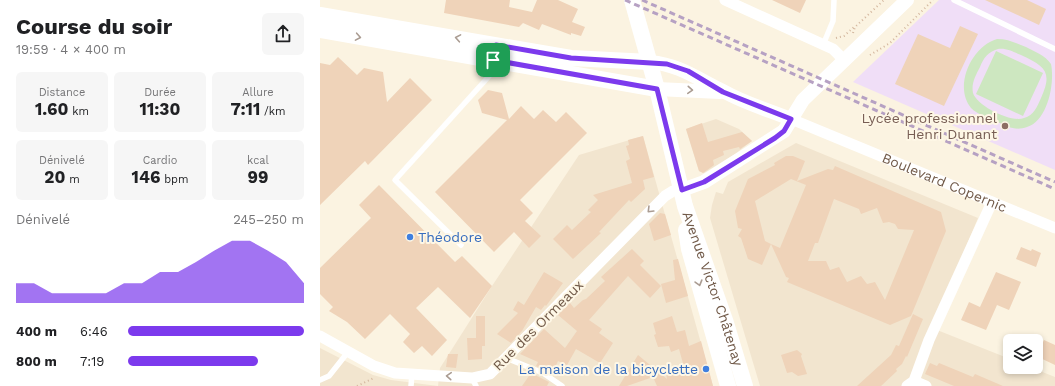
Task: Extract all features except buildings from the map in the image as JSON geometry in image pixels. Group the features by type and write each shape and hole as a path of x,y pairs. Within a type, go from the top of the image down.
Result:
{"main road":[{"name":"Avenue Victor Châtenay","path":"632,0 650,62 686,206 730,335 745,386"},
{"path":"320,15 657,89"},
{"path":"320,30 494,52 650,62"},
{"name":"Avenue Victor Châtenay","path":"682,190 682,207 690,249 728,386"}],"street":[{"path":"725,0 835,50 845,61"},
{"path":"682,190 704,182 784,131 803,100 907,0"},
{"name":"Boulevard Copernic","path":"650,62 667,64 688,71 723,92 1055,228"},
{"name":"Boulevard Copernic","path":"657,89 723,92"},
{"name":"Rue des Ormeaux","path":"320,336 374,366 395,373 474,382 490,374 665,196 673,191 682,190"},
{"path":"926,386 910,383 992,202"}],"lane":[{"path":"824,45 833,21 834,0"},
{"path":"954,0 1055,49"},
{"path":"461,245 395,180 490,74 494,52"},
{"path":"320,380 329,376 342,362 348,352"},
{"path":"506,358 543,373 562,386"},
{"path":"411,386 412,374"}],"path":[{"path":"845,61 868,56 890,43 933,0"},
{"path":"824,45 834,38 844,36 855,27"},
{"path":"357,386 379,375"}],"shaded area":[{"name":"Lycée professionnel Henri Dunant","path":"939,0 1055,0 1055,170 853,82"},
{"path":"716,119 739,129 752,141 735,154 704,173 699,171 686,129"},
{"path":"643,136 713,386 438,386 440,368 492,286 579,155"},
{"path":"796,143 978,218 932,328 1003,356 1003,374 1043,374 1043,372 1055,377 1055,386 760,386 710,218 716,192 723,194 728,182"},
{"path":"320,348 373,375 391,380 438,386 320,386"}],"green space":[{"path":"997,39 1012,42 1040,54 1051,64 1051,90 1045,109 1034,123 1027,127 1019,129 1012,128 980,114 971,108 966,99 964,89 968,68 973,58 988,43","holes":["1001,49 1013,52 1036,63 1041,67 1046,76 1045,89 1033,113 1027,117 1018,119 1003,116 987,108 976,98 973,93 974,79 983,60 987,55"]},
{"path":"996,51 1043,73 1023,116 976,94"}],"railway":[{"path":"625,0 1055,189"},
{"path":"642,0 1055,182"}],"place":[{"name":"Lycée professionnel Henri Dunant","path":"1005,126"},
{"name":"Théodore","path":"410,237"},
{"name":"La maison de la bicyclette","path":"706,369"}],"route":[{"path":"496,45 571,58 667,64 688,71 723,92 791,119 784,131 775,138 704,182 682,190 657,89 493,60 496,45"}]}
